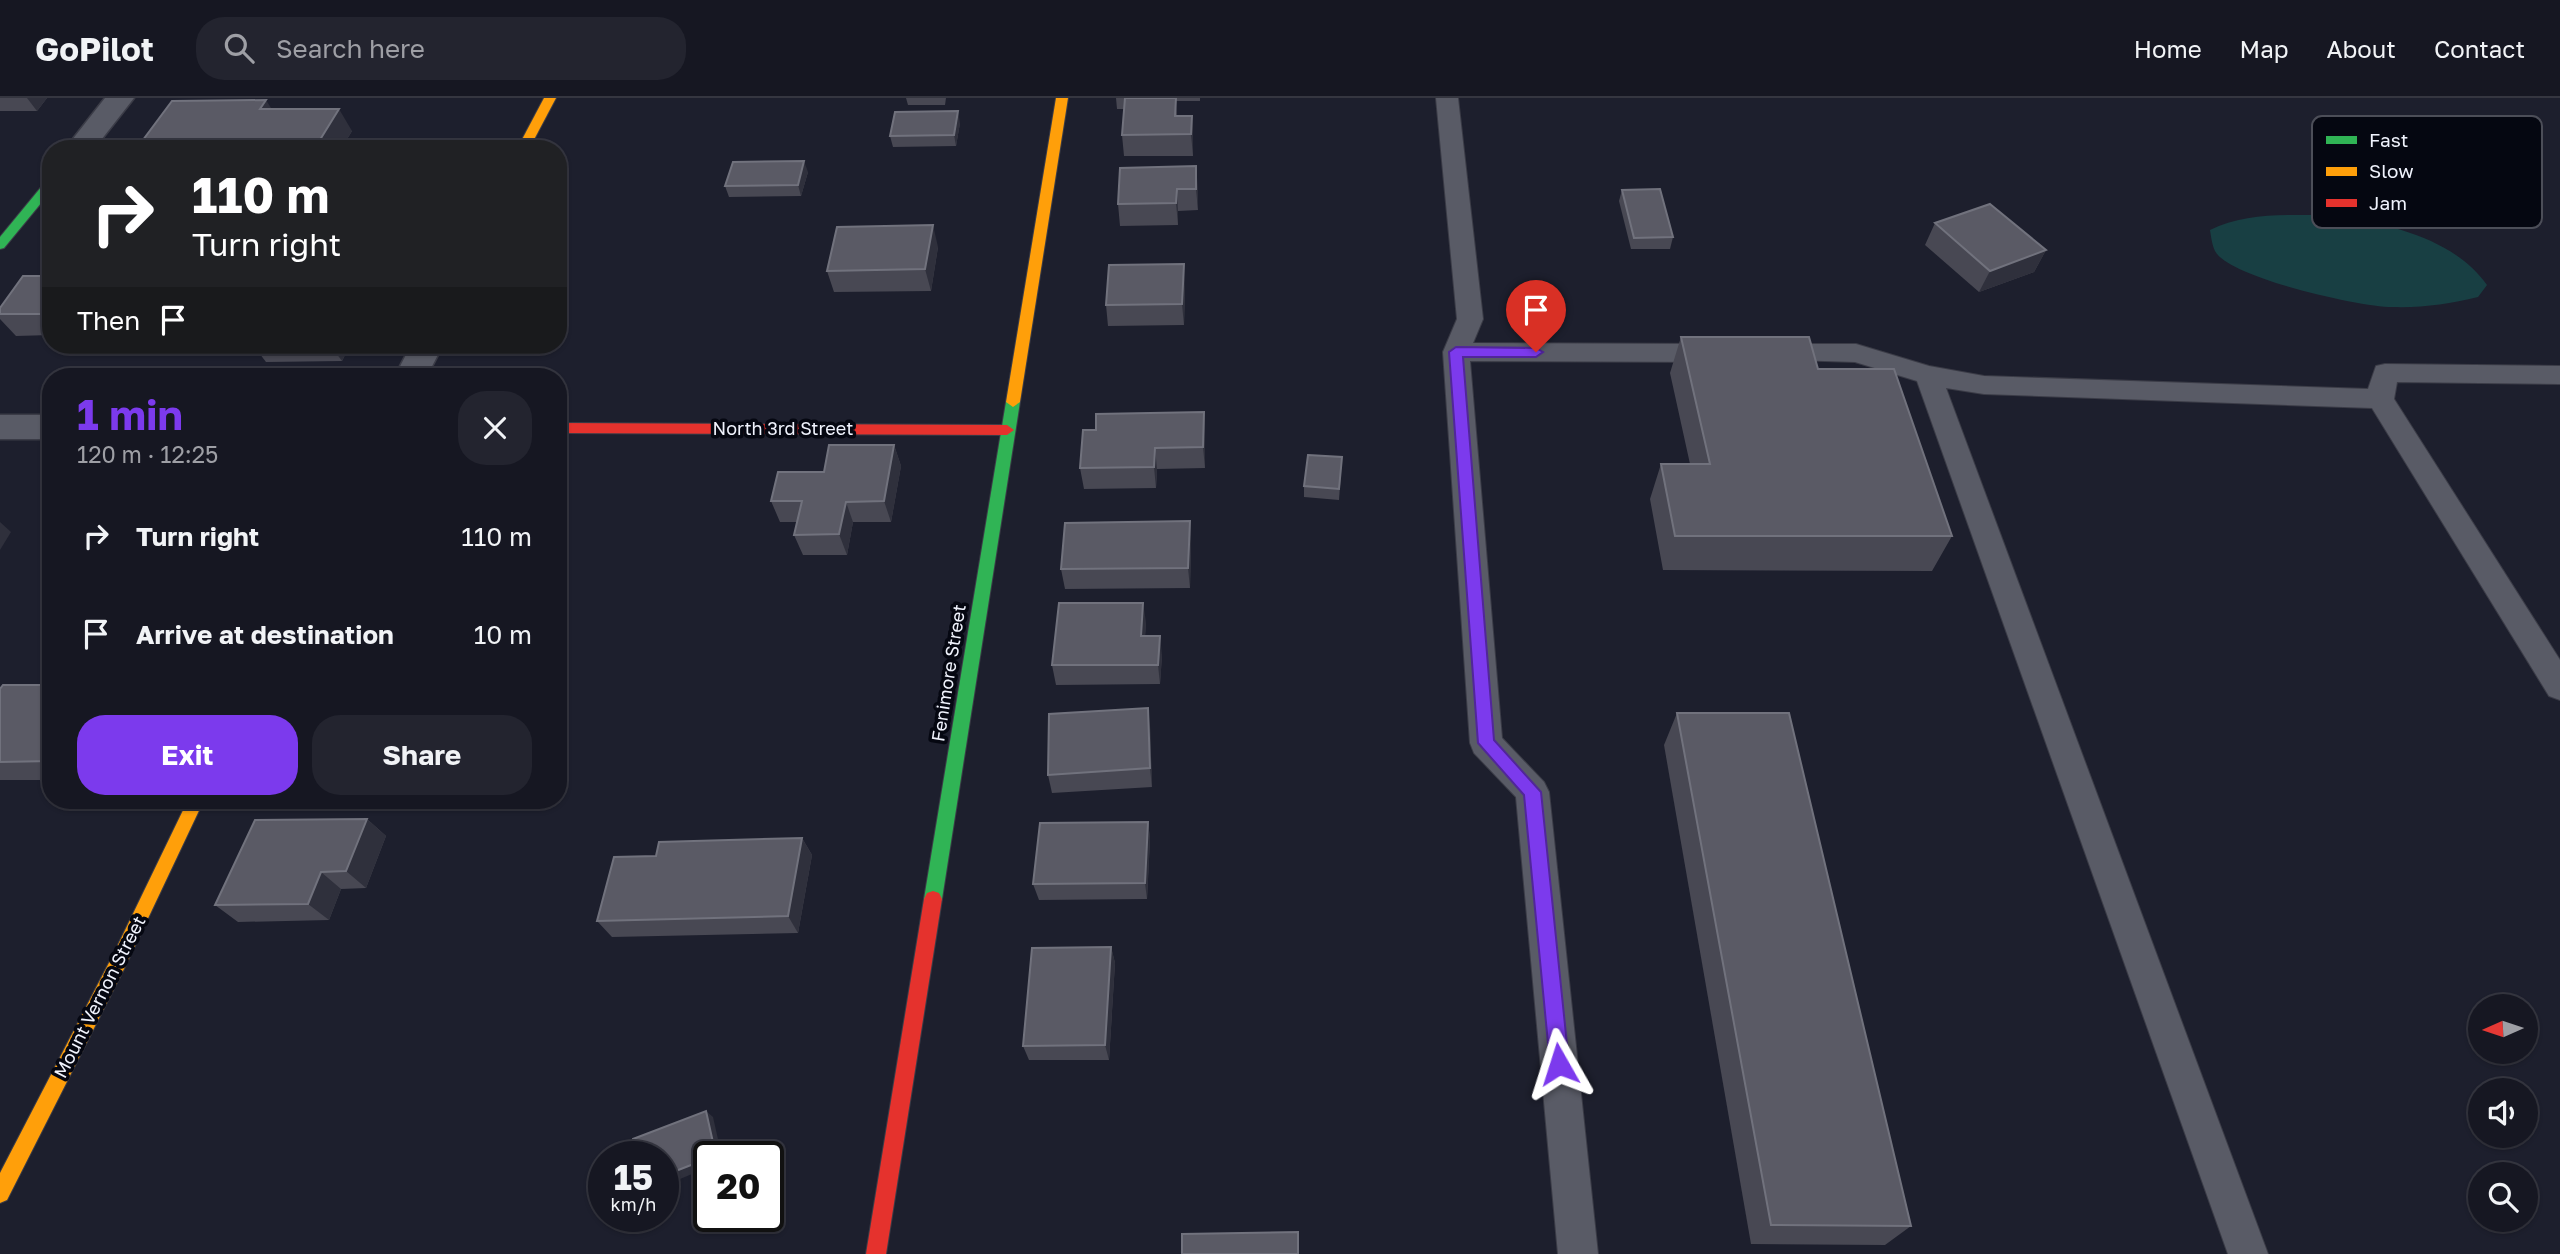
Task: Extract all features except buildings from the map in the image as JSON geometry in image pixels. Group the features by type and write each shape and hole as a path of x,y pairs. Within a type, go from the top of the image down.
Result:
{"street":[{"path":"86,140 120,98"},
{"path":"528,140 550,98"},
{"name":"Fenimore Street","path":"876,1254 1062,98"},
{"path":"0,245 42,194"},
{"path":"0,427 42,427"},
{"name":"North 3rd Street","path":"567,428 1007,430"},
{"name":"Mount Vernon Street","path":"0,1193 119,961 192,809"}],"lane":[{"path":"1447,98 1470,319 1456,352 1486,743 1532,792 1578,1254"},
{"path":"1456,352 1856,353 1928,375 1984,385 2380,399"},
{"path":"2560,375 2385,373 2380,399 2560,687"},
{"path":"1928,375 2248,1254"}],"shaded area":[{"path":"2312,215 2312,228 2394,228 2422,237 2458,256 2487,285 2478,297 2457,302 2414,307 2376,306 2269,281 2225,261 2215,251 2210,230 2241,219"}],"traffic: fast":[{"path":"0,245 42,194"},
{"path":"933,899 1013,402"}],"traffic: slow":[{"path":"528,140 550,98"},
{"path":"1013,402 1062,98"},
{"path":"0,1193 119,961 192,809"}],"traffic: jam":[{"path":"567,428 1007,430"},
{"path":"876,1254 933,899"}],"route":[{"path":"1536,352 1456,352 1486,743 1532,792 1559,1064"}]}
